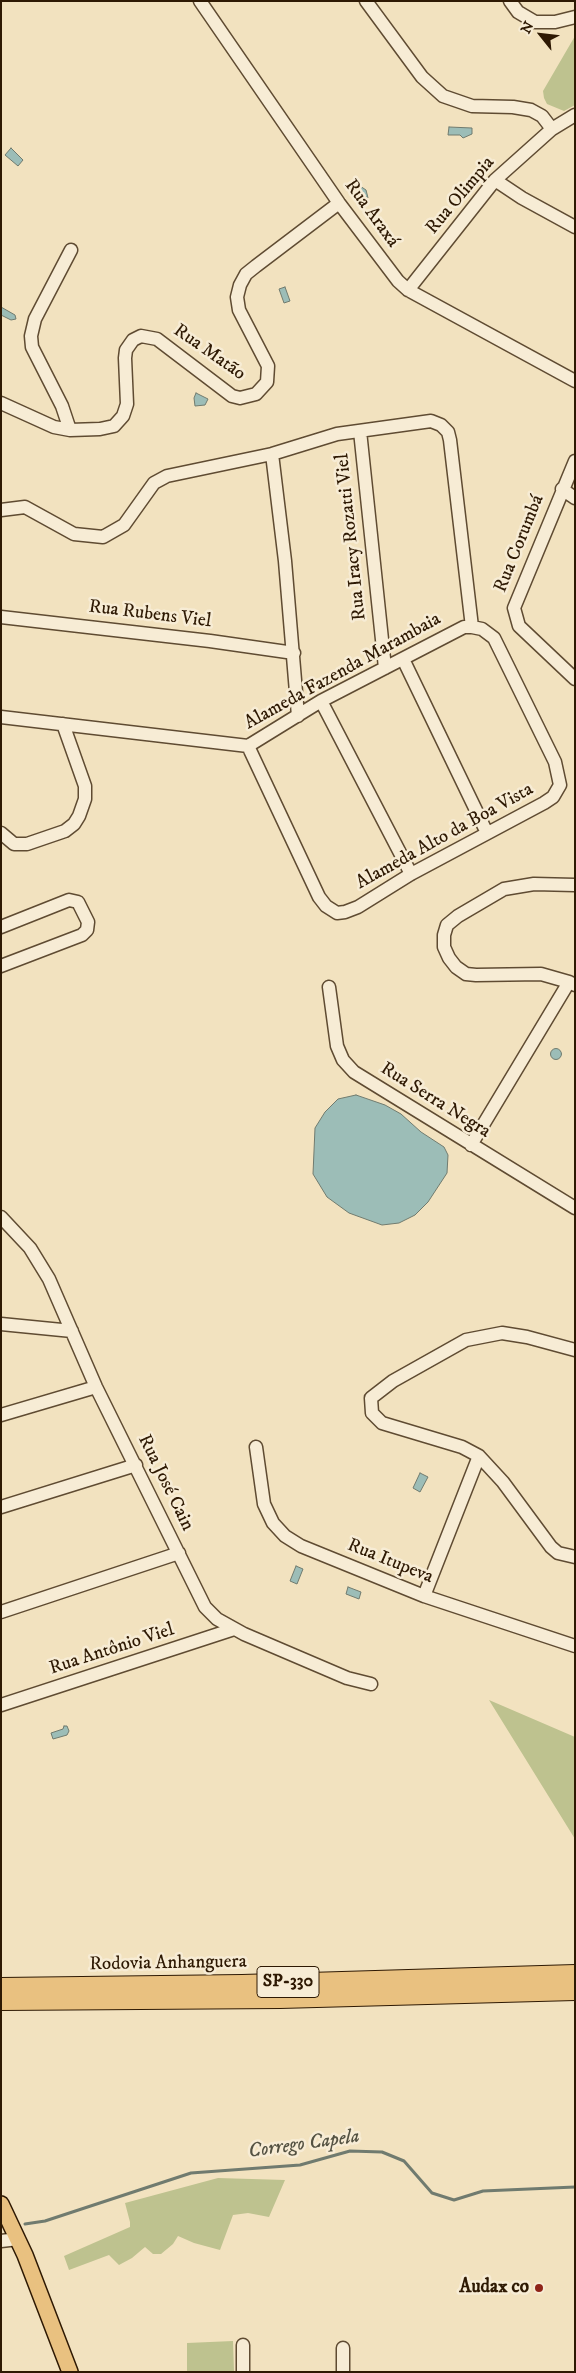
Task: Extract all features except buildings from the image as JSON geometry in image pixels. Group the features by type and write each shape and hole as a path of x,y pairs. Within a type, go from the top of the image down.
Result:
{"highway":[{"name":"Rodovia Anhanguera","path":"1,1987 232,1984 575,1974"},
{"name":"Rodovia Anhanguera","path":"1,2001 280,1999 575,1990"}],"main road":[{"path":"1,2204 18,2239 70,2372"}],"street":[{"name":"Rua Araxá","path":"200,1 339,203 386,266 408,290 575,381"},
{"path":"366,1 422,77 444,96 472,106 513,107 531,110 542,116 552,129"},
{"path":"510,1 518,12 535,22 555,22 575,18"},
{"name":"Rua Olimpia","path":"408,290 494,180 552,129 575,115"},
{"path":"494,180 522,198 575,227"},
{"name":"Rua Matão","path":"1,403 38,421 70,430 114,426 123,416 128,404 124,358 126,350 133,340 141,336 157,339 232,396 240,398 256,394 267,382 268,366 239,310 237,297 240,285 246,274 339,203"},
{"path":"70,430 62,406 32,347 31,336 35,319 71,250"},
{"path":"1,510 25,507 74,534 103,537 124,525 158,480 272,454 338,434 431,421 441,425 448,432 468,627"},
{"name":"Rua Iracy Rozatti Viel","path":"360,431 385,668"},
{"path":"272,454 294,653 298,716"},
{"name":"Rua Corumbá","path":"575,461 519,594 514,612 519,626 575,679"},
{"path":"562,490 575,498"},
{"name":"Rua Rubens Viel","path":"1,617 294,653"},
{"name":"Alameda Fazenda Marambaia","path":"1,717 248,746 321,700 468,627"},
{"name":"Alameda Alto da Boa Vista","path":"248,746 319,896 330,910 337,913 358,907 411,874 544,803 553,797 560,785 555,762 494,638 482,629 468,627"},
{"path":"403,659 487,833"},
{"path":"321,700 411,874"},
{"path":"1,833 14,844 28,844 65,831 74,824 85,799 85,786 63,724"},
{"path":"471,1146 572,984 541,974 466,974 456,967 444,947 444,935 447,925 458,916 504,889 534,884 575,885"},
{"path":"1,926 70,900 78,902 88,922 87,930 82,935 1,966"},
{"name":"Rua Serra Negra","path":"329,987 337,1046 343,1060 354,1072 471,1146 575,1208"},
{"name":"Rua José Cain","path":"1,1217 41,1262 96,1387 205,1607 217,1619 234,1629 347,1678 371,1684"},
{"path":"1,1324 72,1331"},
{"path":"575,1350 527,1336 502,1333 466,1340 393,1381 370,1398 372,1413 382,1423 462,1447 478,1456 502,1482 551,1547 558,1553 575,1557"},
{"path":"1,1415 96,1387"},
{"name":"Rua Itupeva","path":"256,1447 264,1504 273,1523 284,1536 301,1546 424,1596 575,1646"},
{"path":"424,1596 478,1456"},
{"path":"1,1507 136,1465"},
{"path":"1,1612 178,1552"},
{"name":"Rua Antônio Viel","path":"1,1706 234,1629"},
{"path":"1,2241 18,2239"},
{"path":"243,2345 243,2372"},
{"path":"343,2372 344,2348"}],"green space":[{"path":"575,36 575,105 564,111 547,104 543,91"},
{"path":"489,1700 575,1737 575,1839"},
{"path":"218,2178 285,2180 269,2217 248,2213 233,2215 220,2250 194,2243 178,2236 173,2244 161,2254 153,2254 145,2247 132,2258 119,2265 109,2255 69,2270 64,2256 130,2227 125,2203"},
{"path":"233,2341 234,2372 187,2372 187,2343"}],"water":[{"path":"449,127 472,128 472,134 463,138 460,135 448,135"},
{"path":"11,148 23,160 18,166 5,155"},
{"path":"360,186 366,190 368,198 357,193 356,190"},
{"path":"285,287 290,301 284,303 279,289"},
{"path":"1,307 15,315 16,319 11,320 1,315"},
{"path":"196,393 208,399 205,405 195,406 194,398"},
{"path":"556,1048 562,1054 556,1060 550,1054"},
{"path":"356,1095 385,1105 401,1114 421,1132 444,1147 448,1155 447,1173 428,1202 415,1215 399,1223 382,1225 349,1213 327,1197 313,1174 315,1128 325,1112 338,1099"},
{"path":"420,1473 428,1477 420,1492 413,1488"},
{"path":"296,1566 303,1569 297,1584 290,1581"},
{"path":"348,1587 361,1592 359,1599 346,1594"},
{"path":"64,1726 67,1726 69,1731 67,1735 53,1739 51,1733 63,1729"}],"waterway":[{"name":"Corrego Capela","path":"25,2224 45,2221 191,2173 300,2165 350,2151 382,2152 404,2161 432,2193 454,2200 483,2191 575,2187"}],"place":[{"name":"Audax co","path":"539,2288"}]}
